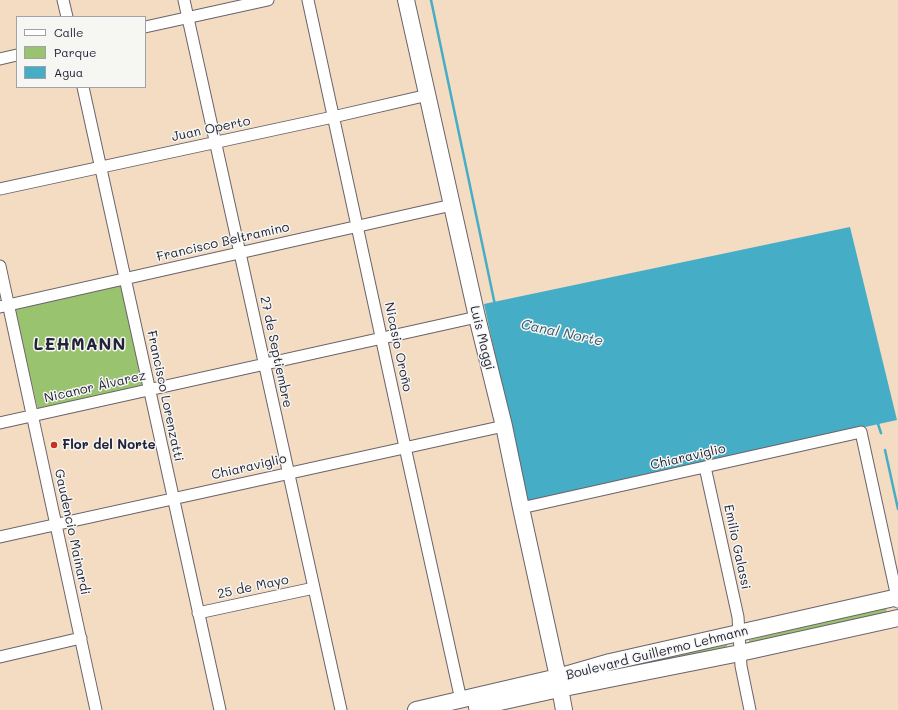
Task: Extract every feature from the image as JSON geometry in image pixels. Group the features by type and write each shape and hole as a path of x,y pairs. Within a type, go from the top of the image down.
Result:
{"main road":[{"name":"Luis Maggi","path":"406,0 477,317 504,426 564,710"},
{"name":"Boulevard Guillermo Lehmann","path":"559,683 610,662 740,632 898,599"},
{"name":"Boulevard Guillermo Lehmann","path":"416,710 463,705 559,683 740,653 898,618"}],"street":[{"path":"63,0 67,16"},
{"name":"27 de Septiembre","path":"184,0 341,710"},
{"path":"146,27 268,0"},
{"name":"Nicasio Oroño","path":"308,0 356,227 463,705"},
{"path":"0,59 16,55"},
{"name":"Francisco Lorenzatti","path":"83,88 220,710"},
{"name":"Juan Operto","path":"0,189 428,95"},
{"name":"Francisco Beltramino","path":"4,306 452,205"},
{"name":"Gaudencio Mainardi","path":"0,266 4,306 33,415 96,710"},
{"name":"Nicanor Álvarez","path":"0,423 477,317"},
{"name":"Chiaraviglio","path":"0,537 174,499 288,472 504,426"},
{"name":"Chiaraviglio","path":"521,508 862,432 898,599"},
{"name":"Emilio Galassi","path":"705,467 738,617 741,666 750,710"},
{"name":"25 de Mayo","path":"198,613 314,588"},
{"path":"0,657 81,638"}],"green space":[{"path":"122,283 145,385 38,410 14,308"},
{"path":"886,607 887,613 750,646 749,640"},
{"path":"726,643 728,649 575,682 574,676"}],"water":[{"path":"850,227 897,420 527,501 484,304"}],"waterway":[{"name":"Canal Norte","path":"431,0 495,305"},
{"name":"Canal Norte","path":"877,421 881,433"},
{"name":"Canal Norte","path":"885,450 898,509"}],"place":[{"name":"Flor del Norte","path":"54,445"}],"district":[{"name":"LEHMANN","path":"80,345"}]}
